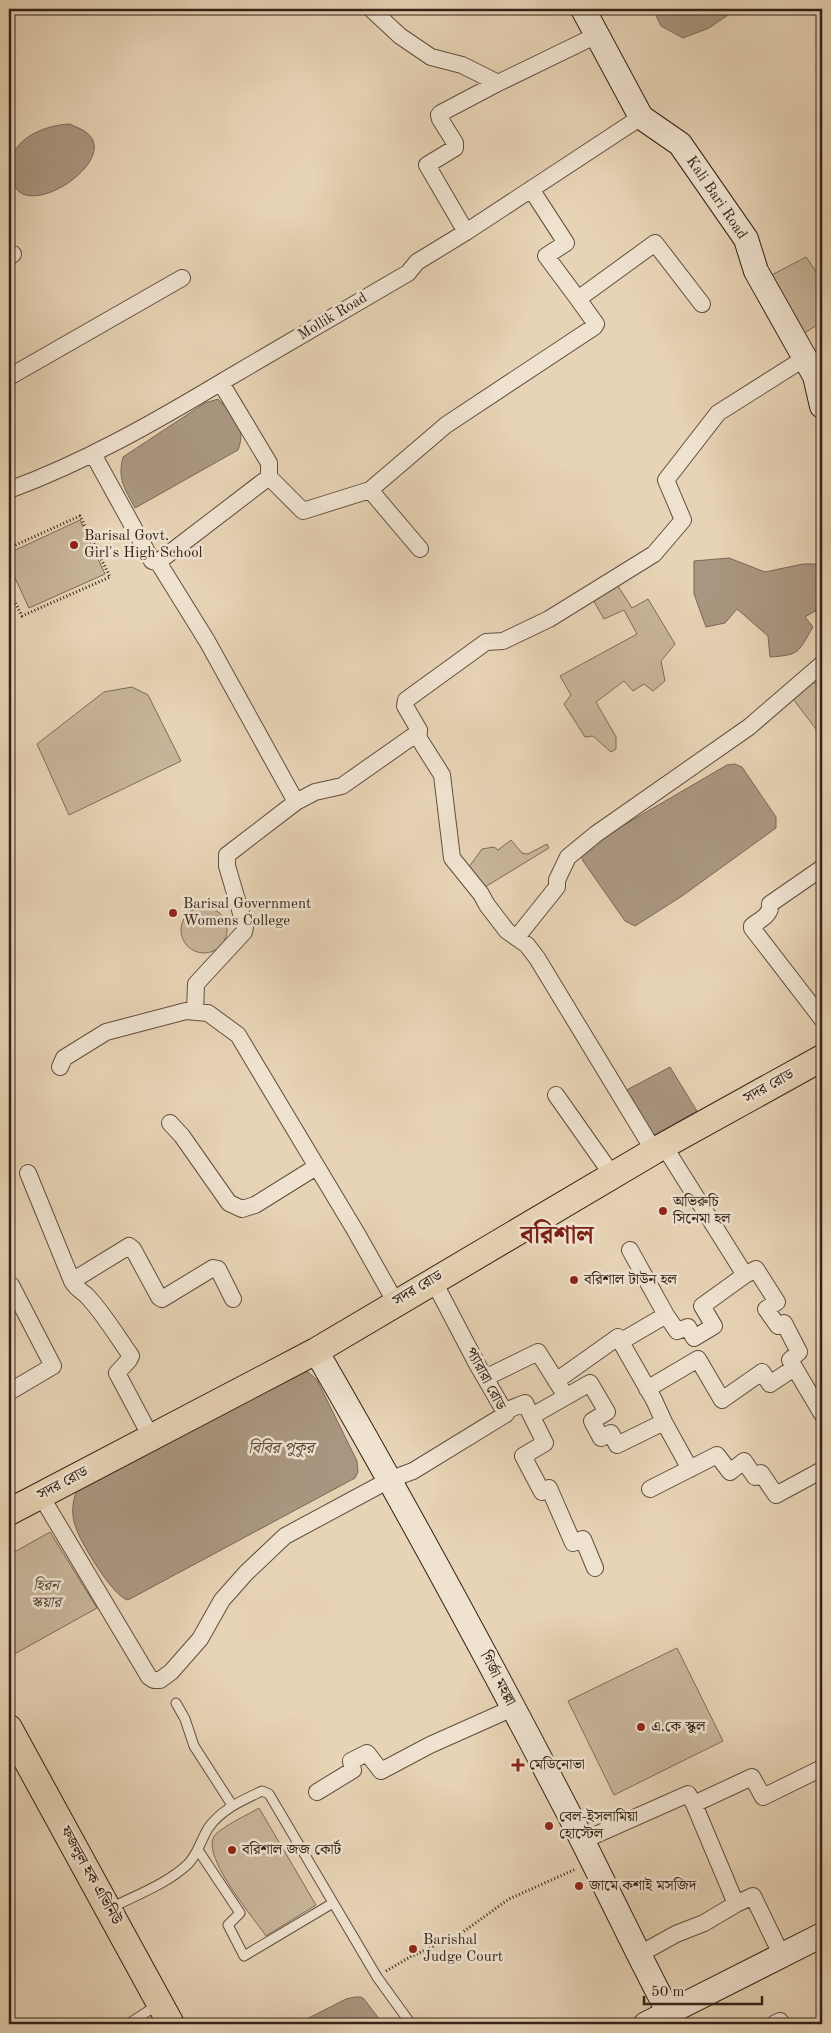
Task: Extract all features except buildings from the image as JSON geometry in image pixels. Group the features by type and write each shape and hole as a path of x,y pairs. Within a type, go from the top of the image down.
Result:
{"main road":[{"name":"Kali Bari Road","path":"583,9 641,117 680,144 746,239 756,271 814,369 822,406"},
{"name":"সদর রোড","path":"9,1512 316,1351 659,1149 822,1058"},
{"name":"গির্জা মহল্লা","path":"316,1351 391,1479 587,1851 638,1955 678,2015"},
{"name":"ফজলুল হক এভিনিউ","path":"9,1728 166,2014"},
{"path":"646,2024 678,2015 782,1956 822,1936"}],"street":[{"path":"371,9 400,36 431,57 462,66 498,83"},
{"path":"466,232 427,164 455,148 455,143 439,115 498,83 598,35"},
{"name":"Mollik Road","path":"9,490 45,477 168,414 408,273 418,262 641,117"},
{"path":"221,383 269,463 269,477 303,512 370,490 446,425 596,324 546,256 566,243 531,190"},
{"path":"578,299 655,243 702,304"},
{"path":"9,377 182,278"},
{"path":"745,1275 659,1149 537,958 527,945 506,931 481,894 452,858 442,775 418,737 418,727 405,706 406,700 486,642 503,641 549,619 654,554 683,520 666,480 718,413 814,369"},
{"path":"93,454 152,561 158,562 269,477"},
{"path":"370,490 420,549"},
{"path":"158,562 207,641 296,802"},
{"path":"517,937 557,887 557,880 568,857 596,834 749,728 822,664"},
{"path":"195,1012 196,984 244,932 245,926 227,866 227,855 296,802 314,792 342,786 419,732"},
{"path":"822,868 770,904 771,909 769,913 752,928 822,1019"},
{"path":"60,1066 64,1058 106,1032 186,1011 208,1013 238,1034 396,1303"},
{"path":"556,1095 613,1176"},
{"path":"170,1123 182,1136 229,1203 242,1209 255,1205 316,1167"},
{"path":"28,1173 72,1281 78,1290 85,1294 110,1326 130,1356 129,1360 117,1373 151,1437"},
{"path":"72,1281 129,1246 162,1300 213,1268 218,1268 233,1298"},
{"path":"630,1250 676,1331 688,1327 694,1338 714,1326 702,1306 745,1275 756,1270 777,1302 766,1310 778,1326 784,1323 799,1352 790,1360 822,1414"},
{"name":"প্যারারা রোড","path":"41,1496 149,1677 154,1680 160,1680 172,1672 200,1639 222,1600 246,1573 286,1536 391,1479 413,1471 506,1414 434,1280"},
{"path":"9,1392 53,1366 11,1285"},
{"path":"620,1342 666,1315"},
{"path":"556,1381 618,1337 690,1468"},
{"path":"485,1378 538,1352 566,1396"},
{"path":"647,1389 698,1360 722,1400 762,1372 770,1384 794,1368"},
{"path":"532,1416 590,1382 607,1412 592,1421 601,1438 611,1432 617,1444 664,1422"},
{"path":"505,1412 525,1403 545,1443 523,1456 542,1492 549,1488 574,1543 583,1539 595,1568"},
{"path":"650,1489 717,1455 730,1472 744,1461 755,1477 761,1473 776,1495 822,1470"},
{"path":"317,1792 354,1770 350,1761 367,1753 381,1771 430,1745 512,1708"},
{"path":"694,1804 752,1777 763,1797 822,1768"},
{"path":"587,1851 688,1794 736,1904"},
{"path":"638,1955 676,1934 704,1923 753,1896 782,1956"},
{"path":"774,2024 780,2021 782,2024"}],"lane":[{"path":"176,1703 185,1719 194,1746 232,1805"},
{"path":"108,1909 174,1876 189,1863 198,1850 209,1827 232,1805 262,1791 269,1794 377,1977 411,2024"},
{"path":"198,1850 240,1913 228,1925 246,1957 333,1903"},
{"path":"128,2024 166,2014"}],"path":[{"path":"9,548 80,516 110,577 22,616 9,590"},
{"path":"377,1977 410,1957 460,1934 509,1899 565,1874 587,1851"}],"green space":[{"path":"806,257 822,280 822,322 798,337 764,279"},
{"path":"80,520 105,574 29,608 9,565 9,553"},
{"path":"616,583 632,608 648,599 675,644 661,661 665,681 653,691 644,684 633,691 624,681 596,702 616,737 616,749 611,752 593,736 585,737 564,704 571,695 560,676 637,634 624,610 604,619 592,598"},
{"path":"809,680 822,687 822,726 816,729 790,695"},
{"path":"132,687 148,695 181,761 69,815 37,744 104,692"},
{"path":"511,840 522,853 528,854 547,844 549,848 480,890 466,871 482,849 494,847 498,850"},
{"path":"199,907 209,907 223,917 227,930 223,943 217,949 209,953 199,953 185,943 181,935 181,925 191,911"},
{"name":"হিরন স্কয়ার","path":"50,1532 97,1608 9,1657 9,1555"},
{"path":"677,1648 723,1741 614,1795 568,1701"},
{"path":"259,1808 316,1905 266,1936 229,1885 214,1855 212,1843 216,1834 220,1831"}],"water":[{"path":"653,9 733,9 734,11 709,28 683,38 661,26"},
{"path":"70,124 87,133 94,143 93,154 87,166 76,177 49,193 35,196 21,193 13,182 11,164 13,154 19,145 37,132 59,125"},
{"path":"218,399 233,416 240,428 241,435 238,450 135,508 123,484 121,465 123,457 205,403"},
{"path":"729,558 765,572 803,564 816,564 822,569 822,607 805,617 813,627 798,651 788,655 770,657 768,636 737,609 725,623 706,627 694,594 694,561"},
{"path":"735,764 742,767 776,817 776,828 682,896 635,926 625,921 583,861 580,853 588,846 727,765"},
{"path":"670,1067 697,1111 650,1138 621,1093"},
{"name":"বিবির পুকুর","path":"296,1371 308,1372 317,1380 357,1461 358,1472 355,1478 128,1600 122,1597 114,1590 98,1568 76,1528 73,1509 77,1490"},
{"path":"355,1997 364,1999 383,2024 297,2024 346,1999"}],"place":[{"name":"Barisal Govt. Girl's High School","path":"74,545"},
{"name":"Barisal Government Womens College","path":"173,913"},
{"name":"অভিরুচি সিনেমা হল","path":"663,1211"},
{"name":"বরিশাল টাউন হল","path":"574,1280"},
{"name":"এ.কে স্কুল","path":"641,1727"},
{"name":"মেডিনোভা","path":"518,1765"},
{"name":"বেল-ইসলামিয়া হোস্টেল","path":"549,1826"},
{"name":"বরিশাল জজ কোর্ট","path":"232,1850"},
{"name":"জামে কশাই মসজিদ","path":"579,1886"},
{"name":"Barishal Judge Court","path":"413,1949"}],"district":[{"name":"বরিশাল","path":"557,1236"}]}
